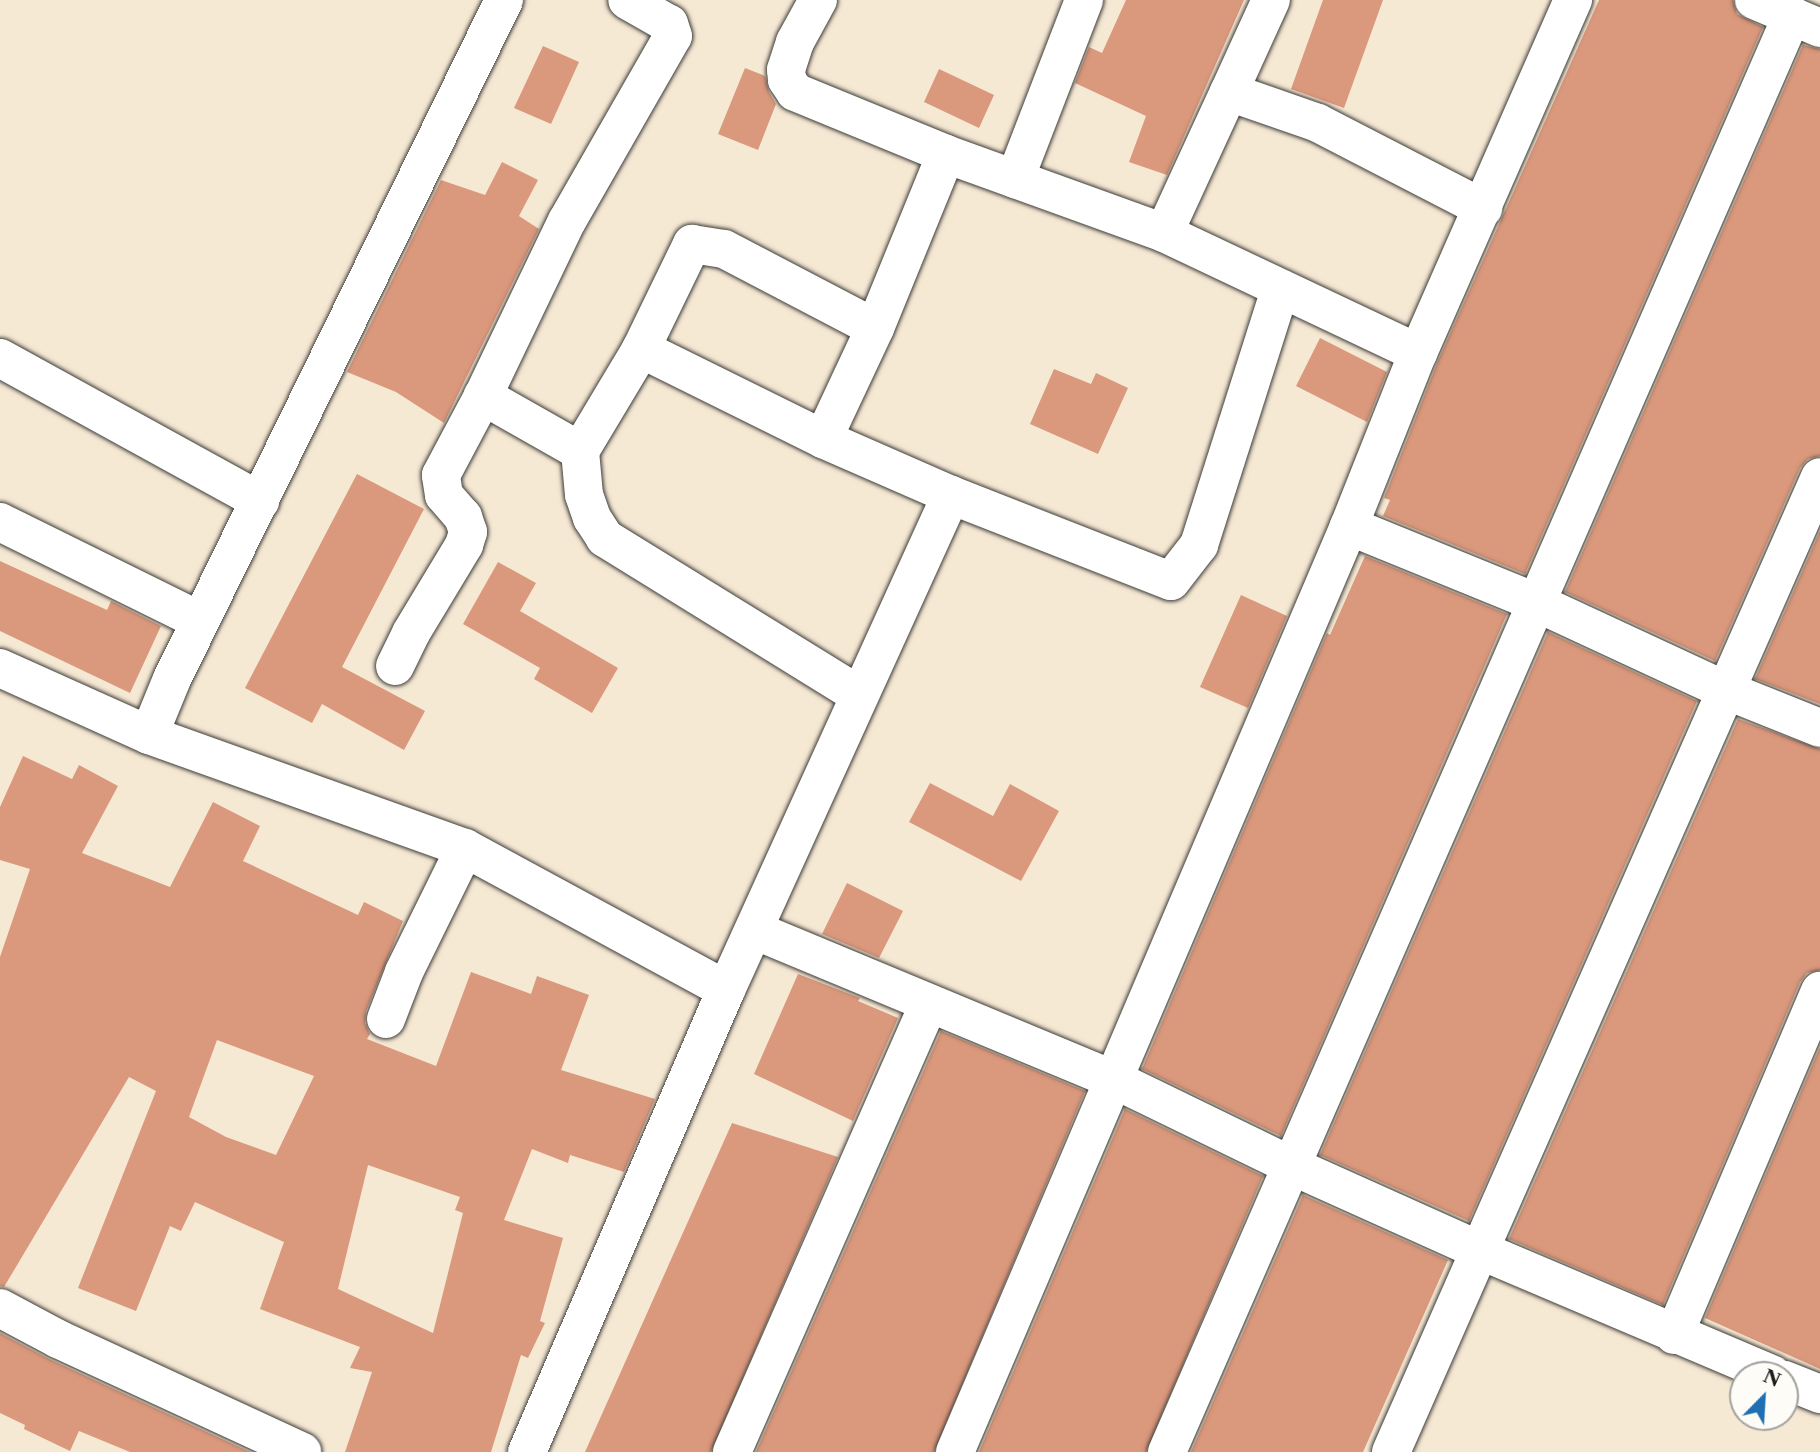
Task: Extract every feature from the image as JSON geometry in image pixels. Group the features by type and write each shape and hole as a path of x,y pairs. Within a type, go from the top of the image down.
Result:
{"street":[{"path":"149,735 200,621 504,0"},
{"path":"395,666 411,633 464,545 468,532 463,517 444,495 441,475 483,396 568,221 673,36 673,28 664,20 628,0"},
{"path":"818,0 795,41 786,69 787,80 795,92 946,154 1164,233 1418,353"},
{"path":"1015,179 1084,0"},
{"path":"1164,233 1271,0"},
{"path":"955,1452 1349,526 1418,353 1573,0"},
{"path":"1167,1452 1535,602 1806,22 1754,0"},
{"path":"1228,92 1318,123 1483,208"},
{"path":"823,439 875,328 946,154"},
{"path":"859,695 605,538 592,518 584,495 580,451 641,349 692,244 724,249 875,328"},
{"path":"641,349 823,439 951,495 1171,582 1199,545 1280,289"},
{"path":"0,358 260,500"},
{"path":"483,396 580,451"},
{"path":"1399,1450 1479,1250 1820,477"},
{"path":"527,1452 726,990 951,495"},
{"path":"0,522 200,621"},
{"path":"1349,526 1535,602 1725,690 1820,728"},
{"path":"0,668 149,735 465,848 726,990"},
{"path":"386,1019 404,972 465,848"},
{"path":"754,930 1115,1080 1292,1166 1479,1250 1738,1361"},
{"path":"1674,1335 1820,991"},
{"path":"732,1452 929,1003"},
{"path":"0,1308 58,1339 302,1452"},
{"path":"1799,1386 1820,1394"}],"building":[{"path":"1126,0 1244,0 1167,175 1129,162 1146,116 1075,83 1089,47 1102,53"},
{"path":"1323,0 1383,0 1344,108 1291,89"},
{"path":"1599,0 1733,0 1737,14 1763,27 1525,574 1383,516 1390,500 1384,498 1438,361"},
{"path":"1803,45 1820,49 1820,456 1808,459 1800,468 1715,661 1565,592"},
{"path":"543,46 579,62 551,124 514,108"},
{"path":"745,68 765,76 769,92 776,104 758,150 718,134"},
{"path":"939,69 994,95 979,128 924,102"},
{"path":"502,162 538,180 519,216 539,229 444,423 396,392 347,372 441,180 485,195"},
{"path":"1320,338 1387,372 1367,422 1296,386"},
{"path":"1054,369 1091,384 1096,373 1128,388 1098,454 1030,424"},
{"path":"357,474 424,509 342,667 425,711 404,750 322,704 312,723 245,688"},
{"path":"1820,531 1820,704 1755,679"},
{"path":"1365,556 1507,614 1281,1136 1142,1069 1327,633 1330,635"},
{"path":"0,561 107,610 111,601 161,626 130,693 0,631"},
{"path":"498,562 536,583 520,611 618,668 592,713 534,679 540,668 463,624"},
{"path":"1241,595 1287,616 1248,708 1200,687"},
{"path":"1548,632 1697,701 1469,1221 1320,1155"},
{"path":"1738,719 1820,749 1820,970 1807,973 1800,982 1663,1305 1509,1239"},
{"path":"23,756 72,779 79,765 118,786 82,853 170,887 213,802 260,826 243,861 358,915 364,902 403,921 366,1011 365,1023 370,1034 367,1039 436,1066 471,972 531,994 537,976 589,995 561,1070 655,1099 624,1172 570,1155 568,1163 532,1149 504,1220 563,1238 540,1321 545,1323 528,1358 521,1355 491,1452 345,1452 372,1372 350,1368 360,1347 260,1309 284,1242 195,1202 181,1231 170,1226 136,1311 78,1288 156,1091 129,1077 4,1287 0,1286 0,957 30,869 0,860 0,807","holes":["217,1040 314,1076 276,1155 226,1137 189,1117","368,1165 460,1197 455,1210 463,1213 433,1333 338,1289"]},
{"path":"930,783 993,816 1010,784 1059,811 1021,881 909,822"},
{"path":"847,883 903,911 879,958 822,934"},
{"path":"798,974 860,998 858,1001 898,1018 853,1121 754,1074"},
{"path":"941,1031 1085,1091 934,1452 756,1452"},
{"path":"1820,1047 1820,1369 1705,1318"},
{"path":"1125,1109 1263,1176 1146,1452 979,1452"},
{"path":"732,1123 838,1157 711,1452 585,1452"},
{"path":"1303,1195 1448,1260 1363,1452 1191,1452"},
{"path":"0,1333 49,1359 250,1452 130,1452 79,1431 70,1451 24,1429 25,1425 0,1413"}]}
